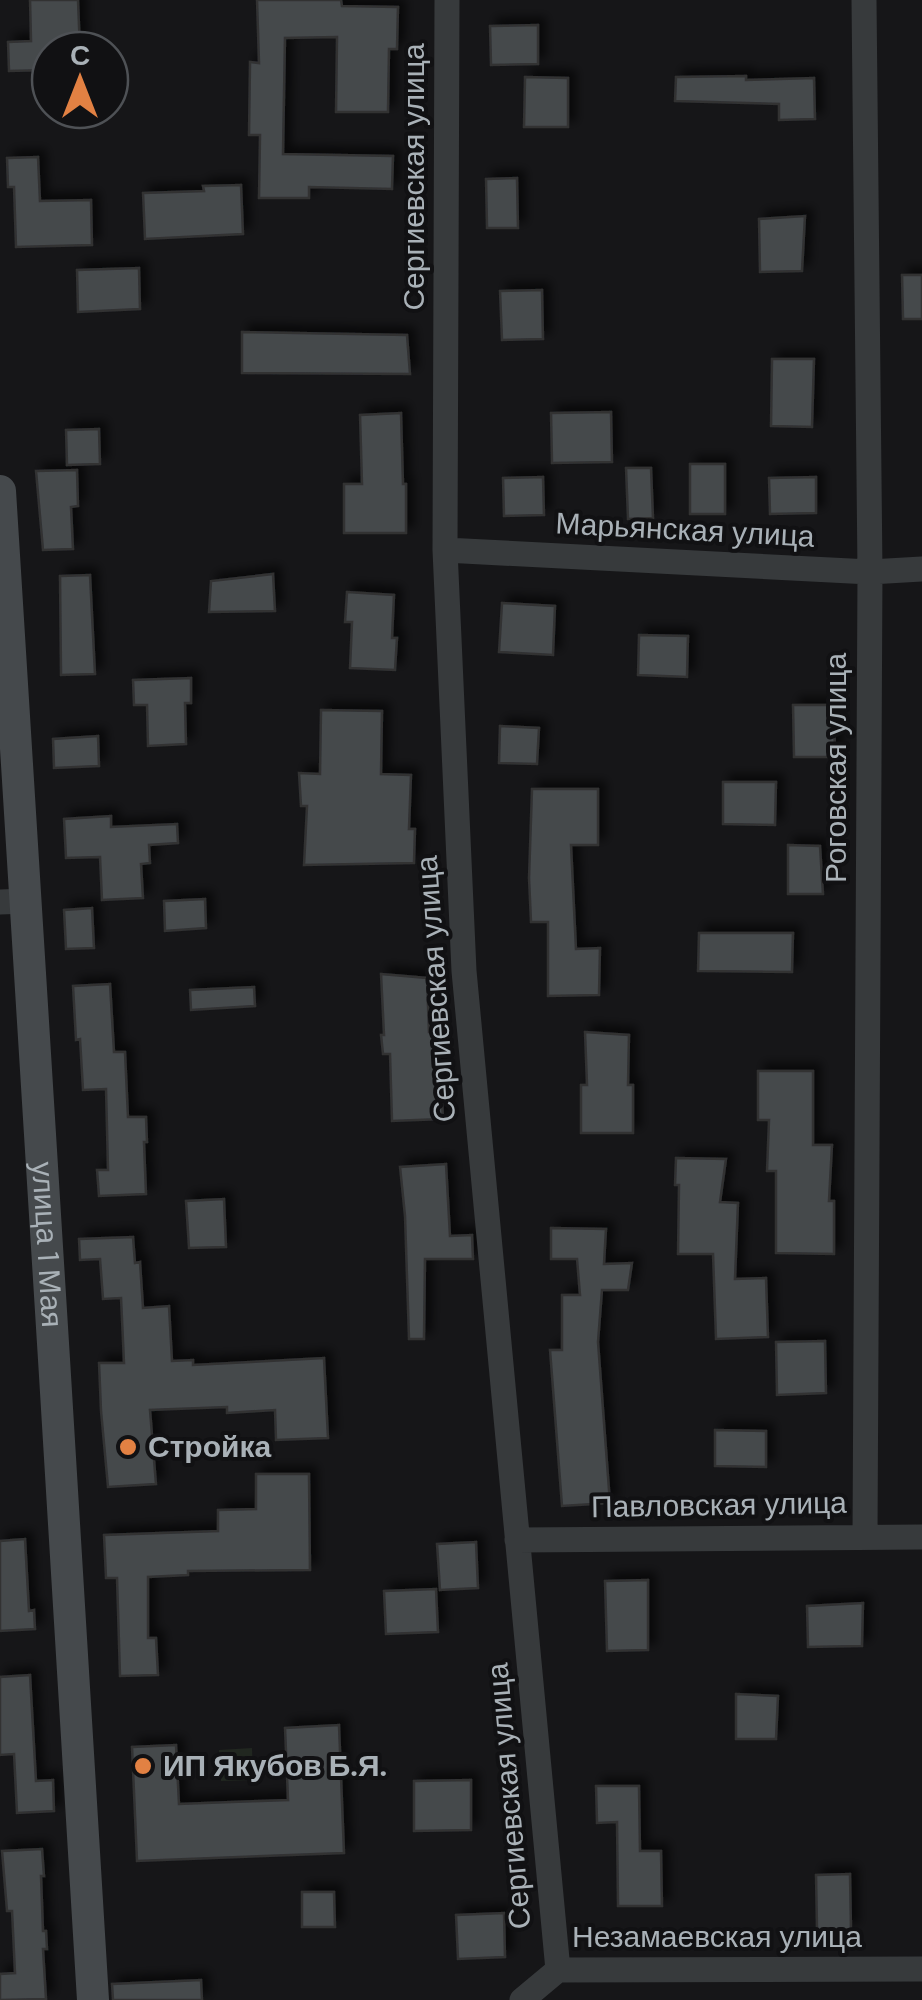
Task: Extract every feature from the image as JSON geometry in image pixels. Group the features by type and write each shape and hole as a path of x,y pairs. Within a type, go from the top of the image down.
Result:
{"street":[{"name":"Сергиевская улица","path":"447,0 444,550 464,971 558,1970"},
{"name":"Роговская улица","path":"864,0 870,572 865,1536"},
{"name":"улица 1 Мая","path":"0,491 14,902 62,1505 93,2000"},
{"name":"Марьянская улица","path":"444,550 870,572 922,570"},
{"name":"Павловская улица","path":"517,1540 922,1537"},
{"name":"Незамаевская улица","path":"522,2000 558,1970 922,1969"}],"shaded area":[{"path":"252,1748 253,1780 221,1781 219,1750"}],"building":[{"path":"30,0 78,0 79,30 31,30"},
{"path":"257,0 341,0 342,6 398,7 397,49 389,49 388,112 336,112 337,37 285,38 283,154 393,156 392,189 309,187 309,198 259,198 260,135 249,135 250,62 259,63"},
{"path":"538,25 538,64 491,65 490,26"},
{"path":"30,41 30,70 9,71 8,42"},
{"path":"746,76 746,80 814,78 815,119 779,120 779,104 675,101 676,77"},
{"path":"525,77 568,78 568,127 524,127"},
{"path":"38,157 40,201 91,200 92,245 16,247 14,187 8,187 7,158"},
{"path":"517,178 518,228 487,228 486,179"},
{"path":"241,185 243,234 145,239 143,193"},
{"path":"805,216 802,271 760,272 759,219"},
{"path":"139,268 140,309 78,312 77,270"},
{"path":"902,275 922,275 922,319 903,319"},
{"path":"542,290 543,339 502,340 500,291"},
{"path":"242,332 407,335 410,374 242,373"},
{"path":"772,359 814,359 812,427 771,426"},
{"path":"611,412 612,462 552,463 551,413"},
{"path":"401,413 406,533 344,533 344,484 362,484 360,415"},
{"path":"99,429 100,464 67,465 66,430"},
{"path":"690,464 725,464 725,514 690,514"},
{"path":"626,468 651,468 653,518 628,519"},
{"path":"77,470 78,506 71,507 73,549 43,550 36,471"},
{"path":"543,477 544,515 504,516 503,478"},
{"path":"816,477 816,513 770,514 769,478"},
{"path":"273,574 275,611 209,612 211,581"},
{"path":"90,575 95,674 61,675 60,576"},
{"path":"347,592 394,595 395,670 350,668 352,622 345,622"},
{"path":"502,603 555,606 553,655 499,652"},
{"path":"639,635 688,636 687,677 638,675"},
{"path":"191,678 191,703 185,703 186,744 148,746 147,705 134,705 133,680"},
{"path":"793,705 834,705 835,757 794,757"},
{"path":"321,710 382,711 381,774 411,775 409,829 415,829 414,863 304,865 307,806 301,806 299,773 320,774"},
{"path":"500,726 539,728 537,764 499,763"},
{"path":"98,736 99,766 54,768 53,739"},
{"path":"723,782 776,782 775,825 723,824"},
{"path":"532,789 598,789 598,845 571,845 576,949 600,948 599,995 548,996 548,922 531,922"},
{"path":"111,816 111,827 177,824 178,843 149,845 150,863 141,864 143,898 102,900 100,857 66,858 64,819"},
{"path":"788,845 820,846 823,894 788,894"},
{"path":"205,899 206,928 165,931 164,901"},
{"path":"92,908 94,948 66,949 64,910"},
{"path":"699,933 793,933 792,972 698,971"},
{"path":"381,974 427,978 429,1032 436,1032 433,1063 440,1062 443,1119 392,1121 390,1054 383,1054 381,1035"},
{"path":"110,984 114,1052 125,1052 128,1117 146,1117 146,1194 99,1196 97,1170 108,1170 106,1089 83,1090 73,986"},
{"path":"254,987 255,1006 191,1010 190,990"},
{"path":"585,1032 629,1035 628,1085 633,1085 633,1133 581,1133 581,1085 587,1085"},
{"path":"758,1071 813,1071 813,1145 832,1145 829,1201 834,1201 834,1254 776,1253 776,1171 767,1171 769,1120 758,1120"},
{"path":"676,1158 726,1159 720,1202 738,1203 735,1279 766,1278 768,1337 716,1339 713,1254 678,1254"},
{"path":"446,1164 450,1236 472,1235 473,1259 425,1259 424,1339 409,1339 400,1167"},
{"path":"224,1199 226,1247 189,1248 186,1201"},
{"path":"551,1228 606,1229 604,1264 632,1263 628,1290 602,1290 598,1342 610,1503 562,1506 550,1350 562,1350 562,1295 580,1295 577,1259 551,1259"},
{"path":"133,1237 135,1263 140,1262 143,1308 169,1306 172,1361 193,1360 193,1365 324,1358 328,1438 276,1440 275,1410 150,1410 156,1484 108,1487 99,1363 124,1363 121,1298 103,1299 100,1259 80,1260 79,1239"},
{"path":"825,1341 826,1393 777,1395 776,1342"},
{"path":"715,1430 766,1431 766,1467 715,1466"},
{"path":"256,1474 309,1474 310,1570 188,1571 188,1575 148,1577 148,1638 156,1638 158,1675 120,1676 117,1578 106,1578 104,1535 218,1531 218,1510 256,1509"},
{"path":"25,1539 29,1611 34,1610 35,1629 0,1631 0,1541"},
{"path":"476,1542 478,1588 440,1590 437,1544"},
{"path":"648,1580 648,1650 607,1651 605,1581"},
{"path":"436,1589 438,1632 386,1634 384,1591"},
{"path":"863,1603 862,1646 808,1647 807,1606"},
{"path":"30,1675 36,1781 53,1780 54,1811 17,1813 14,1754 0,1755 0,1677"},
{"path":"736,1694 778,1696 776,1739 736,1739"},
{"path":"339,1725 344,1853 137,1861 132,1747 176,1745 179,1804 288,1800 285,1728"},
{"path":"471,1780 471,1830 414,1831 414,1781"},
{"path":"596,1786 639,1786 640,1851 661,1851 662,1906 618,1906 617,1822 597,1823"},
{"path":"42,1849 46,1999 0,2000 0,1974 15,1973 12,1911 7,1911 2,1851"},
{"path":"850,1874 851,1929 817,1930 816,1875"},
{"path":"302,1892 334,1892 335,1927 302,1927"},
{"path":"504,1913 505,1957 458,1959 456,1915"},
{"path":"201,1980 202,2000 113,2000 112,1984"}],"place":[{"name":"Стройка","path":"128,1447"},
{"name":"ИП Якубов Б.Я.","path":"143,1766"}]}
